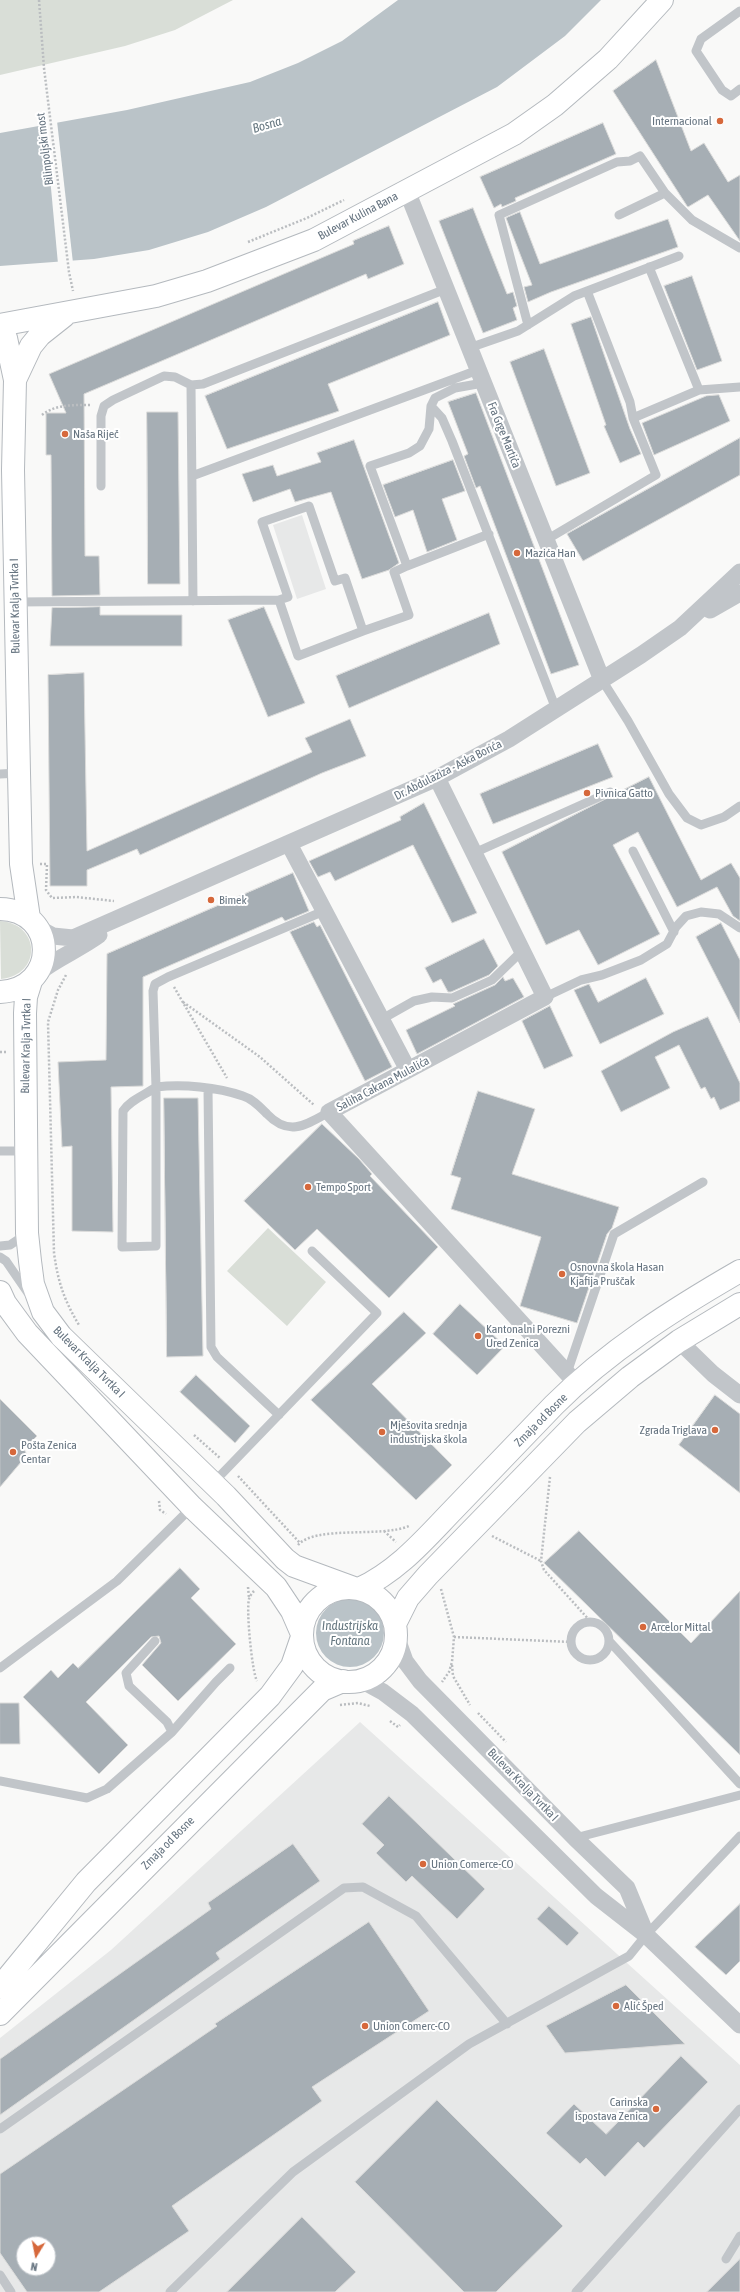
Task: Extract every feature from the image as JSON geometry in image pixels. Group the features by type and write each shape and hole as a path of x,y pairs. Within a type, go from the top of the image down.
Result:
{"street":[{"name":"Bulevar Kulina Bana","path":"0,325 66,314 156,296 207,281 314,240 514,134 555,105 608,59 662,0"},
{"name":"Fra Grge Martića","path":"406,191 602,680"},
{"name":"Bulevar Kralja Tvrtka I","path":"66,314 40,335 30,346 15,380 9,470 15,602 10,773 21,864 33,922 45,949 43,962 34,977 26,997 25,1013 27,1233 33,1284 43,1312 61,1336 213,1483 285,1558 300,1568 357,1588"},
{"path":"0,334 6,338 15,380"},
{"name":"Dr. Abdulaziza - Aska Borića","path":"33,922 53,936 73,938 437,778 509,738 602,680 680,628 740,572"},
{"path":"680,628 740,593"},
{"path":"437,778 545,997"},
{"path":"289,844 408,1070"},
{"path":"0,909 16,911 33,922"},
{"name":"Dr. Abdulaziza - Aska Borića","path":"34,977 51,963 84,946 126,916"},
{"name":"Bulevar Kralja Tvrtka I","path":"0,992 21,988 34,977"},
{"name":"Saliha Cakana Mulalića","path":"545,997 327,1114 572,1379"},
{"name":"Zmaja od Bosne","path":"0,1987 86,1882 270,1696 292,1666 302,1635 305,1619 313,1605 324,1595 339,1589 357,1588 377,1580 409,1555 555,1404 572,1379 610,1356 663,1318 740,1271"},
{"name":"Bulevar Kralja Tvrtka I","path":"0,1292 5,1303 27,1333 192,1507 276,1587 292,1611 302,1635"},
{"name":"Zmaja od Bosne","path":"0,2014 322,1690 375,1674 386,1663 393,1650 396,1630 408,1598 437,1580 577,1422 630,1377 679,1341 740,1304"},
{"path":"679,1341 713,1374 740,1395"},
{"path":"357,1588 372,1593 382,1601 390,1612 396,1630"},
{"name":"Bulevar Kralja Tvrtka I","path":"396,1630 405,1661 433,1693 575,1838 627,1888 646,1935"},
{"path":"302,1635 305,1650 315,1666 331,1678 352,1680"},
{"name":"Bulevar Kralja Tvrtka I","path":"352,1680 383,1692 412,1714 596,1896 646,1935 740,2026"}],"lane":[{"path":"740,11 701,39 696,51 722,90 731,96 740,89"},
{"path":"528,325 499,215 617,162 630,161 640,156 665,193 692,220 740,248"},
{"path":"619,215 665,193"},
{"path":"469,348 518,331 586,291 678,256"},
{"path":"649,267 699,390"},
{"path":"101,486 101,416 104,406 113,400 164,376 175,377 191,385 203,384 446,289"},
{"path":"546,540 656,475 633,418 630,402 586,291"},
{"path":"192,476 481,376"},
{"path":"407,566 370,466 409,453 420,446 429,429 431,406 435,398 481,376"},
{"path":"191,385 193,601"},
{"path":"633,418 699,390 740,387"},
{"path":"431,406 442,418 452,441 556,708"},
{"path":"15,602 279,600 288,597 262,522 309,506 335,581 345,578 363,631"},
{"path":"279,600 298,656 409,615 394,572 489,534"},
{"path":"602,680 628,721 669,794 687,818 701,824 724,817 740,806"},
{"path":"474,852 610,792"},
{"path":"633,851 674,932"},
{"path":"324,911 168,977 155,984 153,990 156,1087 156,1246 122,1247 123,1111 128,1103 139,1099 156,1087 174,1085 208,1089 237,1095 259,1105 282,1126 294,1127 311,1123 327,1114"},
{"path":"545,997 581,980 602,975 641,960 667,944 686,916 701,912 719,914 740,928"},
{"path":"382,1019 414,1001 432,997 452,998 492,980 522,951"},
{"path":"208,1089 211,1347 218,1357 279,1415"},
{"path":"0,1151 26,1151"},
{"path":"572,1379 614,1234 703,1182"},
{"path":"0,1246 10,1245 27,1233"},
{"path":"213,1483 377,1313 312,1251"},
{"path":"0,1256 6,1261 43,1312"},
{"path":"0,1668 117,1581 192,1507"},
{"path":"610,1642 604,1654 593,1660 581,1658 576,1654 571,1642 575,1630 584,1622 591,1622 602,1626 609,1636 610,1642 740,1784"},
{"path":"155,1641 126,1673 130,1686 168,1722 172,1732"},
{"path":"0,1781 87,1798 107,1789 172,1732 230,1668"},
{"path":"575,1838 740,1795"},
{"path":"170,2292 293,2172 469,2044 507,2024 559,1993 604,1971 629,1956 646,1935 740,1836"},
{"path":"0,2129 344,1888 363,1887 416,1916 507,2024"},
{"path":"576,2292 740,2109"},
{"path":"726,2259 740,2236"},
{"path":"0,2275 12,2292"}],"path":[{"name":"Bilinpoljski most","path":"39,0 69,272 74,294"},
{"path":"244,244 307,218 350,197"},
{"path":"42,415 49,409 70,405 104,406"},
{"path":"168,977 237,1095"},
{"path":"183,1002 260,1057 327,1114"},
{"path":"545,1480 551,1474 541,1561 544,1570 591,1622"},
{"path":"496,1530 490,1536 541,1561"},
{"path":"285,1558 308,1537 384,1531 409,1555"},
{"path":"266,1577 249,1598 248,1609 253,1671 256,1679 270,1696"},
{"path":"437,1580 444,1594"},
{"path":"437,1580 444,1594 454,1637 452,1662 453,1676 470,1707"},
{"path":"454,1637 571,1642"},
{"path":"433,1693 449,1672 452,1662"},
{"path":"337,1706 358,1703 370,1706 376,1710"},
{"path":"475,1711 510,1747"},
{"path":"386,1717 398,1727 412,1714"}],"shaded area":[{"path":"0,0 233,0 175,30 125,46 0,75"},
{"path":"302,515 326,589 297,599 273,525"},
{"path":"0,921 13,924 23,931 29,940 31,950 30,960 24,969 14,975 1,979"},
{"path":"268,1228 326,1282 287,1326 227,1271"},
{"path":"360,1722 740,2065 740,2292 0,2292 0,2038 111,1950"}],"water":[{"name":"Bosna","path":"398,0 601,0 565,36 497,87 266,207 208,232 149,250 94,259 0,266 0,133 127,110 250,82 298,63 342,41"},
{"name":"Industrijska Fontana","path":"350,1599 363,1602 374,1609 381,1620 384,1633 381,1646 374,1657 363,1664 350,1667 337,1664 326,1657 319,1646 316,1633 319,1620 326,1609 337,1602"}],"pier":[{"path":"57,121 73,263 58,264 45,123"}],"building":[{"path":"656,60 691,151 704,143 728,182 740,175 740,241 708,195 688,207 687,206 613,91"},
{"path":"603,123 616,154 515,198 516,201 502,207 501,204 494,208 480,177"},
{"path":"473,208 507,294 513,292 517,306 513,308 517,320 483,333 439,221"},
{"path":"520,212 540,264 668,219 678,247 551,292 528,302 524,287 532,285 506,218"},
{"path":"389,226 404,264 368,279 366,274 84,394 85,556 99,556 100,595 52,596 51,455 46,455 46,413 66,413 49,374 354,244 353,241"},
{"path":"692,276 722,361 697,370 664,286"},
{"path":"438,302 450,335 328,384 339,411 227,449 205,396"},
{"path":"591,317 630,429 641,454 620,463 604,426 606,425 571,324"},
{"path":"544,349 590,473 556,486 510,362"},
{"path":"476,393 579,665 551,674 480,486 476,488 464,456 468,454 448,402"},
{"path":"719,395 730,421 654,455 642,423 706,396"},
{"path":"147,412 178,412 180,584 148,584"},
{"path":"740,438 740,475 583,561 567,534"},
{"path":"354,440 399,563 389,570 362,579 331,492 295,502 290,489 253,502 242,474 273,465 277,476 321,462 317,453"},
{"path":"453,460 465,491 442,499 457,540 427,552 413,510 395,517 383,485"},
{"path":"100,607 100,615 182,615 182,646 50,646 52,608"},
{"path":"264,607 305,703 268,717 228,620"},
{"path":"489,613 500,644 349,708 336,676"},
{"path":"84,673 87,851 312,752 305,738 350,719 366,756 322,773 140,855 137,849 87,870 87,886 50,886 48,675"},
{"path":"598,744 613,777 493,824 480,794"},
{"path":"649,777 701,880 731,863 740,878 740,921 733,916 717,887 677,907 638,832 613,845 660,934 598,965 579,930 546,945 502,852"},
{"path":"424,803 477,913 452,923 413,845 335,881 330,872 318,877 309,861 401,820 400,817"},
{"path":"293,873 309,911 285,921 282,917 143,977 143,1086 111,1087 113,1232 72,1231 72,1146 62,1147 58,1062 106,1060 107,954"},
{"path":"314,922 317,927 320,925 392,1067 365,1081 290,932"},
{"path":"721,923 740,960 740,1023 696,937"},
{"path":"484,939 498,966 489,975 451,992 448,992 441,979 433,983 425,968"},
{"path":"503,977 505,981 513,978 524,997 417,1054 406,1030 455,1006 453,1004 495,985"},
{"path":"646,978 664,1014 600,1044 574,990 589,984 598,1002"},
{"path":"550,1006 573,1056 544,1069 522,1021"},
{"path":"708,1017 740,1083 740,1101 720,1110 714,1097 711,1099 705,1087 701,1089 679,1045 655,1057 670,1088 621,1112 601,1071 673,1032"},
{"path":"478,1091 535,1109 512,1174 619,1207 612,1228 607,1234 577,1323 520,1306 541,1237 451,1209 461,1178 451,1175"},
{"path":"164,1098 198,1098 203,1356 167,1357"},
{"path":"322,1124 359,1159 372,1174 370,1176 438,1247 389,1298 317,1229 295,1250 244,1201"},
{"path":"460,1304 505,1346 477,1375 433,1334"},
{"name":"Mješovita srednja industrijska škola","path":"404,1312 426,1333 372,1384 452,1465 416,1500 311,1400"},
{"path":"196,1375 250,1426 235,1443 180,1392"},
{"name":"Zgrada Triglava","path":"715,1395 740,1414 740,1493 679,1445"},
{"name":"Pošta Zenica Centar","path":"0,1399 37,1436 24,1449 27,1455 0,1487"},
{"name":"Arcelor Mittal","path":"579,1531 691,1643 740,1591 740,1755 544,1563"},
{"path":"180,1568 200,1589 191,1598 236,1644 178,1701 142,1665 161,1643 159,1636 151,1637 86,1702 128,1745 99,1774 23,1697 51,1670 58,1678 73,1663 78,1668"},
{"path":"0,1703 19,1703 20,1744 0,1744"},
{"name":"Union Comerce-CO","path":"389,1796 485,1889 457,1919 412,1876 406,1882 376,1853 384,1845 362,1824"},
{"path":"293,1844 320,1881 216,1953 220,1959 0,2115 0,2059 211,1909 208,1903"},
{"path":"740,1904 740,1961 726,1975 695,1947"},
{"path":"549,1906 579,1933 567,1946 537,1919"},
{"path":"369,1922 429,2011 312,2087 322,2101 172,2206 189,2231 99,2292 27,2292 0,2253 0,2174 217,2026 215,2024"},
{"name":"Alić Šped","path":"626,1985 685,2044 565,2053 546,2026"},
{"path":"681,2056 708,2082 644,2148 638,2142 605,2177 586,2158 580,2164 546,2133 574,2104 606,2134"},
{"path":"437,2100 563,2226 496,2292 464,2292 355,2182"},
{"path":"302,2217 356,2272 335,2292 227,2292"},
{"path":"740,2259 740,2292 707,2292"}],"place":[{"name":"Internacional","path":"720,121"},
{"name":"Naša Riječ","path":"65,434"},
{"name":"Mazića Han","path":"517,553"},
{"name":"Pivnica Gatto","path":"587,793"},
{"name":"Bimek","path":"211,900"},
{"name":"Tempo Sport","path":"308,1187"},
{"name":"Osnovna škola Hasan Kjafija Pruščak","path":"562,1274"},
{"name":"Kantonalni Porezni Ured Zenica","path":"478,1336"},
{"name":"Zgrada Triglava","path":"715,1430"},
{"name":"Mješovita srednja industrijska škola","path":"382,1432"},
{"name":"Pošta Zenica Centar","path":"13,1452"},
{"name":"Arcelor Mittal","path":"643,1627"},
{"name":"Union Comerce-CO","path":"423,1864"},
{"name":"Alić Šped","path":"616,2006"},
{"name":"Union Comerc-CO","path":"365,2026"},
{"name":"Carinska ispostava Zenica","path":"656,2109"}]}
